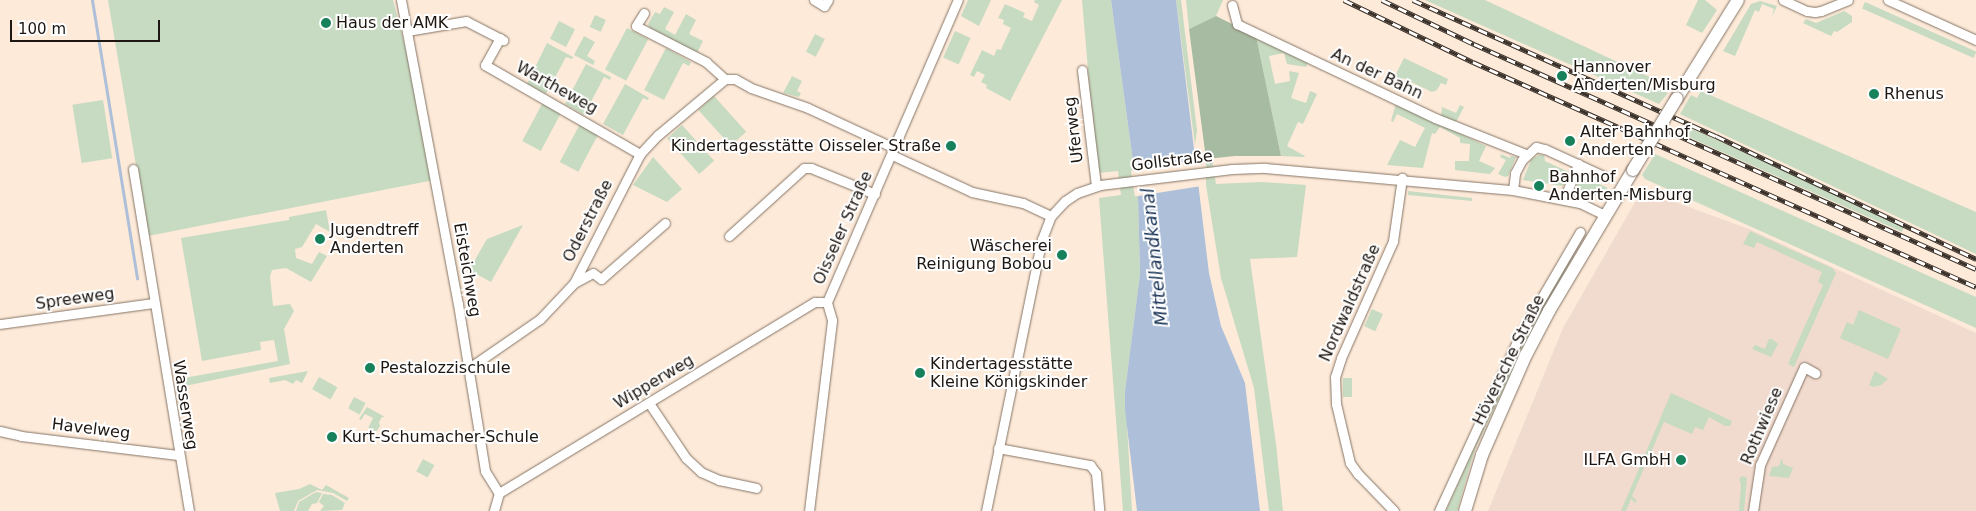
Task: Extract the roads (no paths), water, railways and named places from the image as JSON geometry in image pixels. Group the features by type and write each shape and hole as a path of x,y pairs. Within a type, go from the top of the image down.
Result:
{"main road":[{"name":"Höversche Straße","path":"1465,511 1482,455 1522,363 1549,311 1596,229 1738,0"}],"street":[{"name":"Eisteichweg","path":"401,0 469,368 485,471 499,494"},
{"path":"814,0 824,6 828,0"},
{"name":"Oisseler Straße","path":"809,511 832,320 827,302 876,194 958,0"},
{"path":"1782,0 1807,11 1815,12 1848,0"},
{"path":"1888,0 1976,40"},
{"name":"An der Bahn","path":"1232,4 1237,24 1435,118 1526,154 1536,148 1545,149 1606,177"},
{"path":"644,13 636,26 706,62 725,79 735,79 751,88 808,108 972,192 1023,203 1051,216"},
{"name":"Wartheweg","path":"407,31 459,20 466,21 502,40 485,65 640,154"},
{"name":"Uferweg","path":"1082,70 1096,186"},
{"name":"Oderstraße","path":"469,368 540,319 574,283 640,154 658,135 725,79"},
{"path":"1513,190 1515,173 1526,154"},
{"path":"1564,199 1578,164"},
{"path":"729,236 804,168 811,168 876,194"},
{"name":"Gollstraße","path":"986,511 1042,239 1051,216 1070,197 1096,186 1214,171 1265,168 1402,178 1513,190 1564,199 1590,206 1605,215"},
{"name":"Wasserweg","path":"133,169 178,456 189,511"},
{"name":"Nordwaldstraße","path":"1394,511 1350,463 1336,404 1334,378 1393,241 1402,178"},
{"path":"574,283 593,273 601,279 666,223"},
{"path":"1439,511 1521,333 1580,232"},
{"name":"Wipperweg","path":"499,494 815,302 827,302"},
{"name":"Spreeweg","path":"0,324 153,303"},
{"name":"Rothwiese","path":"1753,511 1760,465 1804,367 1816,372"},
{"path":"649,403 686,458 701,472 719,480 756,488"},
{"name":"Havelweg","path":"0,431 21,436 178,456"},
{"path":"998,448 1090,465 1096,473 1098,511"},
{"path":"494,511 499,494"}],"water":[{"name":"Mittellandkanal","path":"1111,0 1176,0 1209,273 1221,326 1245,383 1260,511 1137,511 1125,410 1125,391 1140,274 1138,198"}],"waterway":[{"path":"92,0 137,278"}],"railway":[{"path":"1344,0 1473,62 1976,287"},
{"path":"1382,0 1474,44 1976,269"},
{"path":"1413,0 1716,136 1976,259"}],"place":[{"name":"Haus der AMK","path":"326,23"},
{"name":"Hannover Anderten/Misburg","path":"1562,76"},
{"name":"Rhenus","path":"1874,94"},
{"name":"Alter Bahnhof Anderten","path":"1570,141"},
{"name":"Kindertagesstätte Oisseler Straße","path":"951,146"},
{"name":"Bahnhof Anderten-Misburg","path":"1539,186"},
{"name":"Jugendtreff Anderten","path":"320,239"},
{"name":"Wäscherei Reinigung Bobou","path":"1062,255"},
{"name":"Pestalozzischule","path":"370,368"},
{"name":"Kindertagesstätte Kleine Königskinder","path":"920,373"},
{"name":"Kurt-Schumacher-Schule","path":"332,437"},
{"name":"ILFA GmbH","path":"1681,460"}]}
